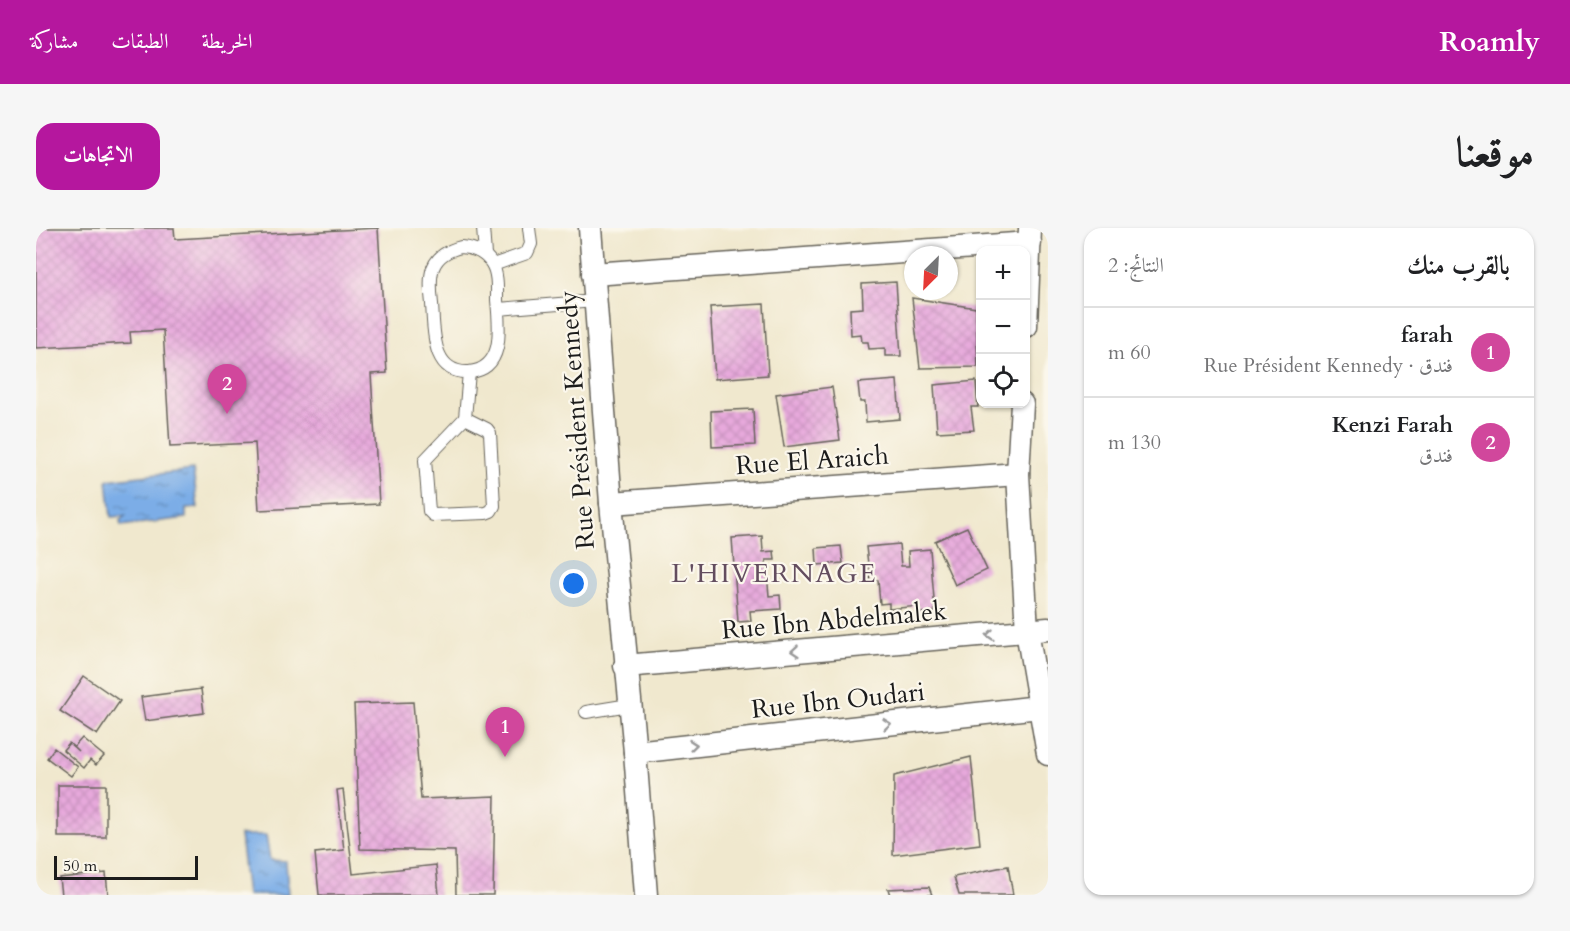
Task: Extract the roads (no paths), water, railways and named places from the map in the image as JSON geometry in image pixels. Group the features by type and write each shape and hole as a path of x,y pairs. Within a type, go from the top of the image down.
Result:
{"street":[{"name":"Rue Président Kennedy","path":"590,228 611,503 646,895"},
{"path":"593,274 1030,235 1027,300"},
{"path":"1022,408 1018,474 1038,630 1048,754"},
{"name":"Rue El Araich","path":"611,503 1018,474"},
{"name":"Rue Ibn Abdelmalek","path":"625,666 1038,630"},
{"name":"Rue Ibn Oudari","path":"635,752 1045,706"}],"lane":[{"path":"483,228 489,260 496,277 498,349 491,360 481,368 469,372 456,370 445,363 437,353 434,341 432,269 439,258 449,250 461,247 474,248 489,260 526,253 531,244 529,228"},
{"path":"498,309 595,301"},
{"path":"465,417 490,433 494,506 486,513 436,516 429,512 425,460 465,417 469,372"},
{"path":"586,712 629,705"}],"water":[{"path":"193,470 198,508 186,509 186,518 121,526 120,520 125,516 111,517 107,480"},
{"path":"240,835 266,835 270,860 286,861 288,895 247,895"}],"place":[{"name":"Kenzi Farah","path":"227,414"},
{"name":"farah","path":"505,757"}],"district":[{"name":"L'HIVERNAGE","path":"774,573"}]}
